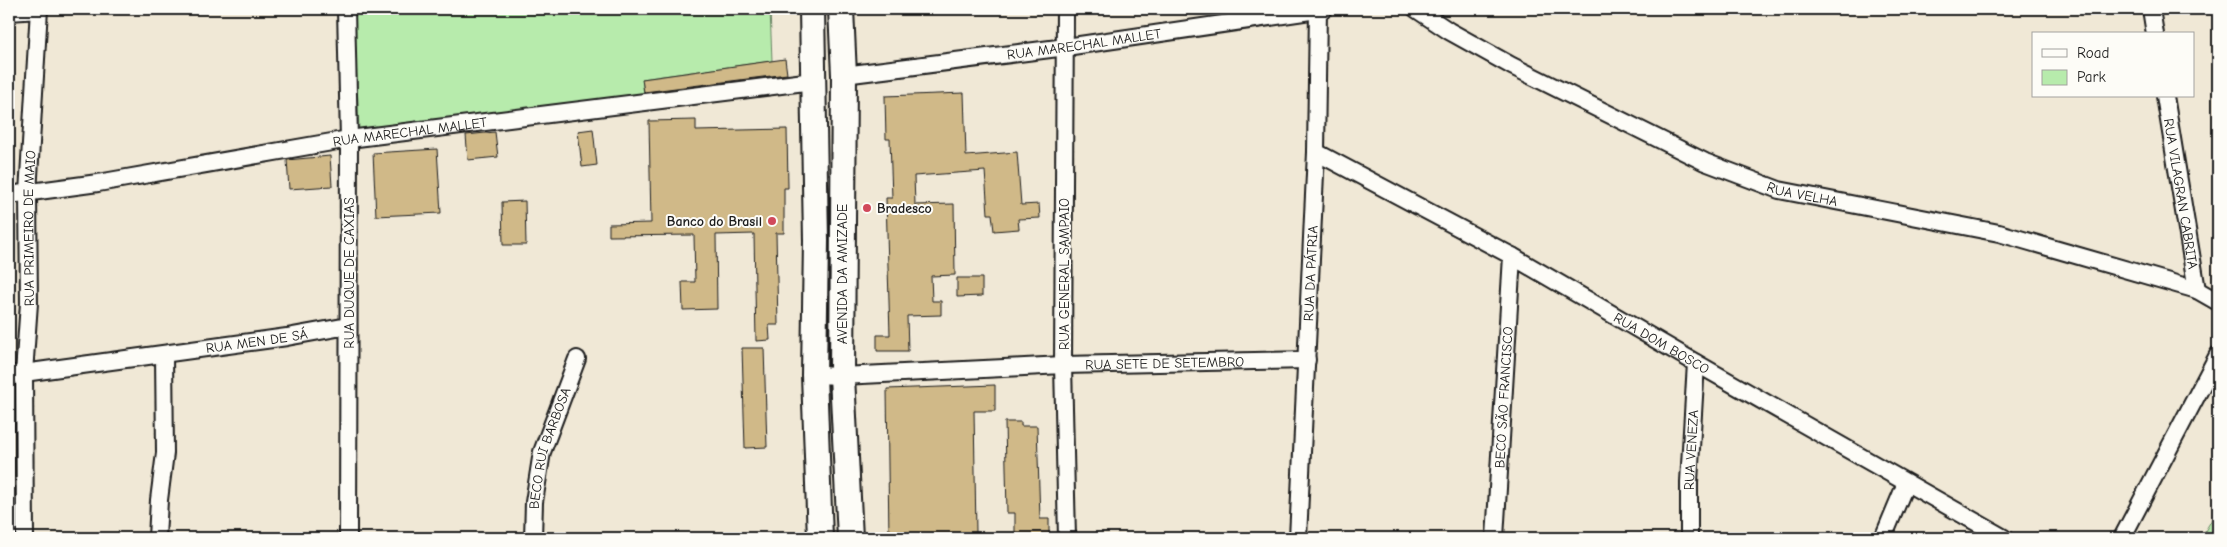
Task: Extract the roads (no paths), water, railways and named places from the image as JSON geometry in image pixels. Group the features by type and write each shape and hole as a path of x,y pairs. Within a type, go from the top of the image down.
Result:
{"main road":[{"name":"AVENIDA DA AMIZADE","path":"812,9 816,241 814,375 820,538"},
{"name":"AVENIDA DA AMIZADE","path":"841,9 844,75 842,376 850,538"},
{"path":"816,241 843,240"}],"street":[{"path":"9,12 39,9"},
{"name":"RUA PRIMEIRO DE MAIO","path":"25,538 16,374 29,303 28,192 39,9"},
{"name":"RUA DUQUE DE CAXIAS","path":"346,9 350,139 348,538"},
{"name":"RUA GENERAL SAMPAIO","path":"1065,9 1063,365 1067,538"},
{"name":"RUA MARECHAL MALLET","path":"844,75 1066,47 1320,9"},
{"name":"RUA DA PÁTRIA","path":"1298,538 1316,152 1320,9"},
{"name":"RUA VELHA","path":"1416,9 1449,32 1512,66 1705,162 1779,190 1999,233 2197,290 2218,302"},
{"path":"2152,9 2155,32"},
{"name":"RUA MARECHAL MALLET","path":"9,195 98,183 350,139 813,80"},
{"name":"RUA VILAGRAN CABRITA","path":"2165,98 2197,290"},
{"name":"RUA DOM BOSCO","path":"1316,152 1512,256 2004,538"},
{"name":"BECO SÃO FRANCISCO","path":"1494,538 1512,256"},
{"name":"RUA MEN DE SÁ","path":"16,374 164,355 348,326"},
{"path":"157,538 165,444 164,355"},
{"path":"2122,538 2218,355"},
{"name":"BECO RUI BARBOSA","path":"532,538 534,502 542,452 577,359"},
{"name":"RUA SETE DE SETEMBRO","path":"814,375 842,376 1063,365 1307,360"},
{"name":"RUA VENEZA","path":"1689,538 1689,482 1696,363"},
{"path":"1883,538 1906,483"}],"place":[{"name":"Bradesco","path":"867,208"},
{"name":"Banco do Brasil","path":"772,221"}]}
